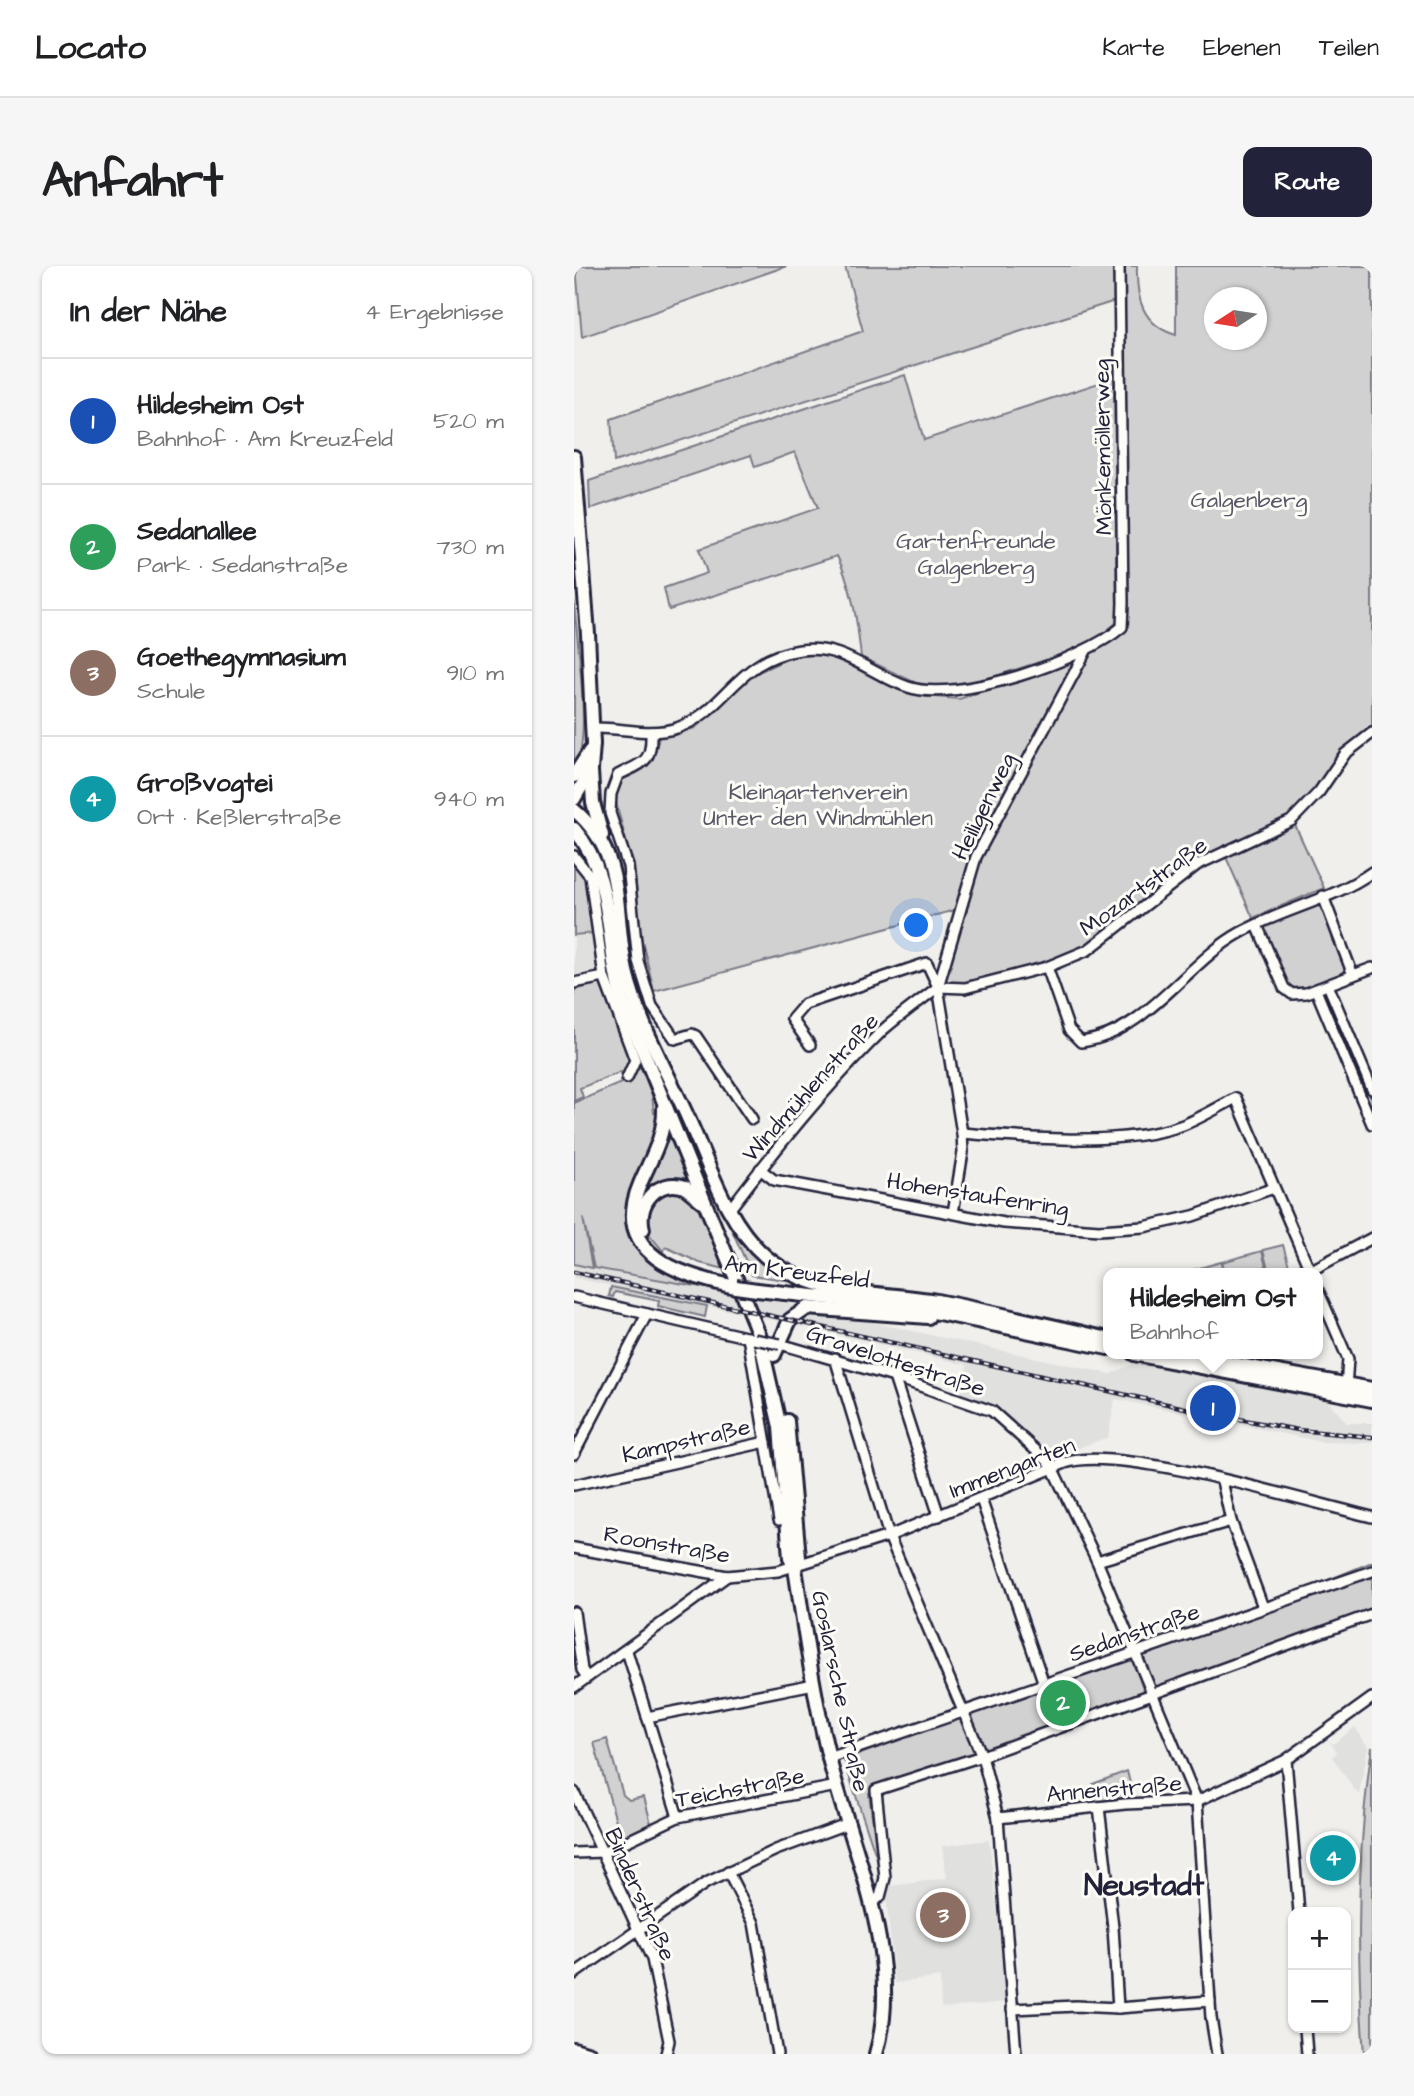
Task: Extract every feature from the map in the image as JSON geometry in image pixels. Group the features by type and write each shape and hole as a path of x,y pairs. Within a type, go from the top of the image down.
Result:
{"main road":[{"path":"574,457 593,728 590,770 594,808 616,885 627,973 664,1065 682,1127 759,1335 773,1390 785,1470 790,1558 794,1568"},
{"path":"574,776 593,744"},
{"path":"574,799 590,770"},
{"path":"574,810 605,845"},
{"path":"574,828 599,869 615,974 737,1277 777,1350 791,1443 799,1558 794,1568"},
{"name":"Am Kreuzfeld","path":"664,1065 730,1209 747,1237 765,1256 796,1276 829,1288 936,1301 1103,1338"},
{"name":"Am Kreuzfeld","path":"663,1097 663,1130 635,1201 636,1233 648,1251 675,1270 737,1277"},
{"path":"716,1225 695,1192 680,1185 667,1186 654,1192 645,1203 641,1216 645,1234 663,1254 698,1270 737,1277 755,1286 829,1288"},
{"name":"Am Kreuzfeld","path":"755,1286 905,1306 1103,1347"},
{"path":"777,1350 790,1320 807,1308 964,1318"},
{"path":"1163,1359 1345,1390 1372,1389"},
{"path":"1202,1359 1345,1390 1372,1400"},
{"name":"Goslarsche Straße","path":"794,1568 829,1759 871,1903 884,2005 876,2054"},
{"path":"574,2049 590,2054"}],"street":[{"name":"Mönkemöllerweg","path":"1086,651 1122,627 1119,266"},
{"path":"593,728 652,732 691,722 704,713 752,666 787,652 835,652 906,687 942,693 970,690 1086,651"},
{"name":"Heiligenweg","path":"937,987 976,857 1086,651"},
{"path":"652,732 650,754 646,761 618,775 610,804 613,824 628,866 642,980 660,1020 675,1040 692,1034 696,1036 751,1119"},
{"name":"Mozartstraße","path":"937,987 965,988 1047,967 1088,950 1215,854 1291,821 1319,792 1345,754 1372,733"},
{"path":"574,856 590,876 604,977 635,1060 627,1078"},
{"path":"1047,967 1069,1030 1081,1042 1114,1031 1152,1006 1228,940 1372,872"},
{"path":"1323,896 1353,975"},
{"path":"1257,925 1284,988 1292,994 1316,990 1372,968"},
{"path":"810,1045 792,1019 805,1004 927,963 937,987 962,1133 963,1152 953,1213"},
{"path":"574,983 604,977"},
{"path":"1328,985 1372,1089"},
{"name":"Windmühlenstraße","path":"730,1209 760,1169 885,1029 937,987"},
{"path":"1316,990 1368,1101 1372,1124"},
{"path":"645,1023 660,1020"},
{"path":"962,1133 1027,1138 1140,1135 1182,1125 1237,1098 1308,1268"},
{"name":"Hohenstaufenring","path":"760,1169 774,1180 1054,1229 1144,1227 1193,1216 1275,1188"},
{"path":"1317,1268 1372,1238"},
{"name":"Gravelottestraße","path":"574,1297 751,1338 777,1350 835,1358 894,1377 992,1411 1046,1458 1097,1561 1155,1693 1198,1801 1210,2001 1217,2054"},
{"path":"1323,1302 1348,1359 1345,1390"},
{"path":"574,1454 647,1314"},
{"path":"751,1338 779,1520"},
{"path":"835,1358 889,1536 982,1755 998,1818 1016,2054"},
{"path":"894,1377 939,1516"},
{"name":"Kampstraße","path":"574,1485 766,1442"},
{"name":"Immengarten","path":"794,1568 889,1536 1082,1458 1112,1458 1372,1517"},
{"path":"1222,1481 1231,1521 1264,1607"},
{"path":"981,1499 1044,1684"},
{"path":"1097,1561 1231,1521"},
{"name":"Roonstraße","path":"574,1548 727,1576 794,1568"},
{"name":"Sedanstraße","path":"829,1759 1372,1571"},
{"path":"574,1687 727,1576"},
{"path":"574,1612 582,1670 587,1677"},
{"path":"982,1755 1372,1614"},
{"path":"627,1651 678,1817"},
{"path":"646,1717 814,1684"},
{"name":"Annenstraße","path":"998,1818 1099,1807 1198,1801 1286,1760 1372,1698"},
{"name":"Goslarsche Straße","path":"871,1903 880,1897 885,1878 876,1790 982,1755"},
{"path":"1286,1760 1299,1907"},
{"name":"Teichstraße","path":"574,1853 604,1853 678,1817 837,1786"},
{"name":"Binderstraße","path":"574,1793 652,1959 669,2041 666,2054"},
{"path":"1099,1807 1113,1927 1118,2008"},
{"path":"574,1974 706,1883 849,1823"},
{"path":"728,1872 754,1923 777,2054"},
{"path":"1012,2009 1061,2006 1118,2008 1210,2001"},
{"path":"1306,2033 1307,2054"}],"shaded area":[{"path":"593,933 602,983 574,989 574,935"},
{"path":"574,1264 761,1298 1110,1374 1137,1362 1327,1400 1347,1423 1372,1423 1372,1443 1323,1442 1115,1399 1108,1437 1055,1457 1006,1415 961,1396 967,1365 792,1324 574,1278"},
{"path":"1355,1727 1368,1747 1359,1796 1332,1757 1337,1753 1329,1740 1333,1744"},
{"path":"989,1840 1007,2002 941,2008 940,1977 895,1983 885,1887 947,1878 942,1846"}],"green space":[{"path":"576,266 787,266 582,337"},
{"path":"845,266 1115,266 1115,301 614,462 611,419 863,331"},
{"path":"1124,266 1137,266 1140,299 1148,317 1155,324 1176,335 1176,266 1372,266 1372,733 1345,754 1302,812 1215,854 1088,950 965,988 938,987 959,909 654,991 640,932 635,875 614,795 619,781 642,770 651,761 659,737 695,728 750,676 789,658 819,654 850,660 895,687 924,696 959,699 1078,661 1126,628"},
{"name":"Gartenfreunde Galgenberg","path":"905,375 924,440 1114,378 1117,622 1089,646 958,688 920,685 861,657 851,593 837,556 669,610 664,588 707,573 699,549 818,508 795,452 755,467 751,455 590,509 589,481"},
{"path":"574,601 583,713 580,754 574,766"},
{"path":"1295,825 1324,888 1253,918 1225,855"},
{"path":"574,861 586,878 593,933 574,935"},
{"path":"1321,902 1347,963 1346,969 1334,979 1302,991 1294,991 1286,985 1262,928 1264,924"},
{"path":"602,983 630,1062 642,1069 652,1095 654,1113 660,1111 659,1129 640,1176 638,1246 740,1294 594,1268 583,1218 592,1268 574,1264 574,1103 626,1081 621,1072 580,1088 583,1097 574,1101 574,990"},
{"path":"1323,993 1328,993 1372,1099 1372,1115"},
{"path":"670,1131 692,1185 642,1198"},
{"path":"687,1189 710,1219 729,1270 700,1263 666,1247 663,1251 647,1232 646,1211 661,1192"},
{"path":"723,1210 786,1276 784,1280 752,1275"},
{"path":"1283,1245 1290,1268 1268,1268 1263,1250"},
{"path":"1262,1251 1266,1268 1224,1268 1222,1262"},
{"path":"1221,1262 1224,1268 1200,1268"},
{"path":"611,1287 707,1306 705,1317 658,1306 659,1301 615,1292 613,1297 609,1296"},
{"path":"1372,1562 1372,1610 982,1756 869,1793 878,1862 844,1760 1257,1609"},
{"path":"607,1739 623,1795 629,1800 644,1797 652,1827 624,1839 616,1821 594,1743"},
{"path":"1372,1747 1372,2054 1364,2054 1359,1900 1363,1823"},
{"path":"1127,1771 1133,1796 1096,1802 1093,1784"}],"railway":[{"path":"574,1272 1212,1414 1298,1430 1372,1437"}],"place":[{"name":"Hildesheim Ost","path":"1213,1408"},
{"name":"Sedanallee","path":"1063,1703"},
{"name":"Großvogtei","path":"1333,1858"},
{"name":"Goethegymnasium","path":"943,1915"}],"district":[{"name":"Neustadt","path":"1144,1885"}],"park label":[{"name":"Galgenberg","path":"1249,499"},
{"name":"Kleingartenverein Unter den Windmühlen","path":"818,804"}]}
